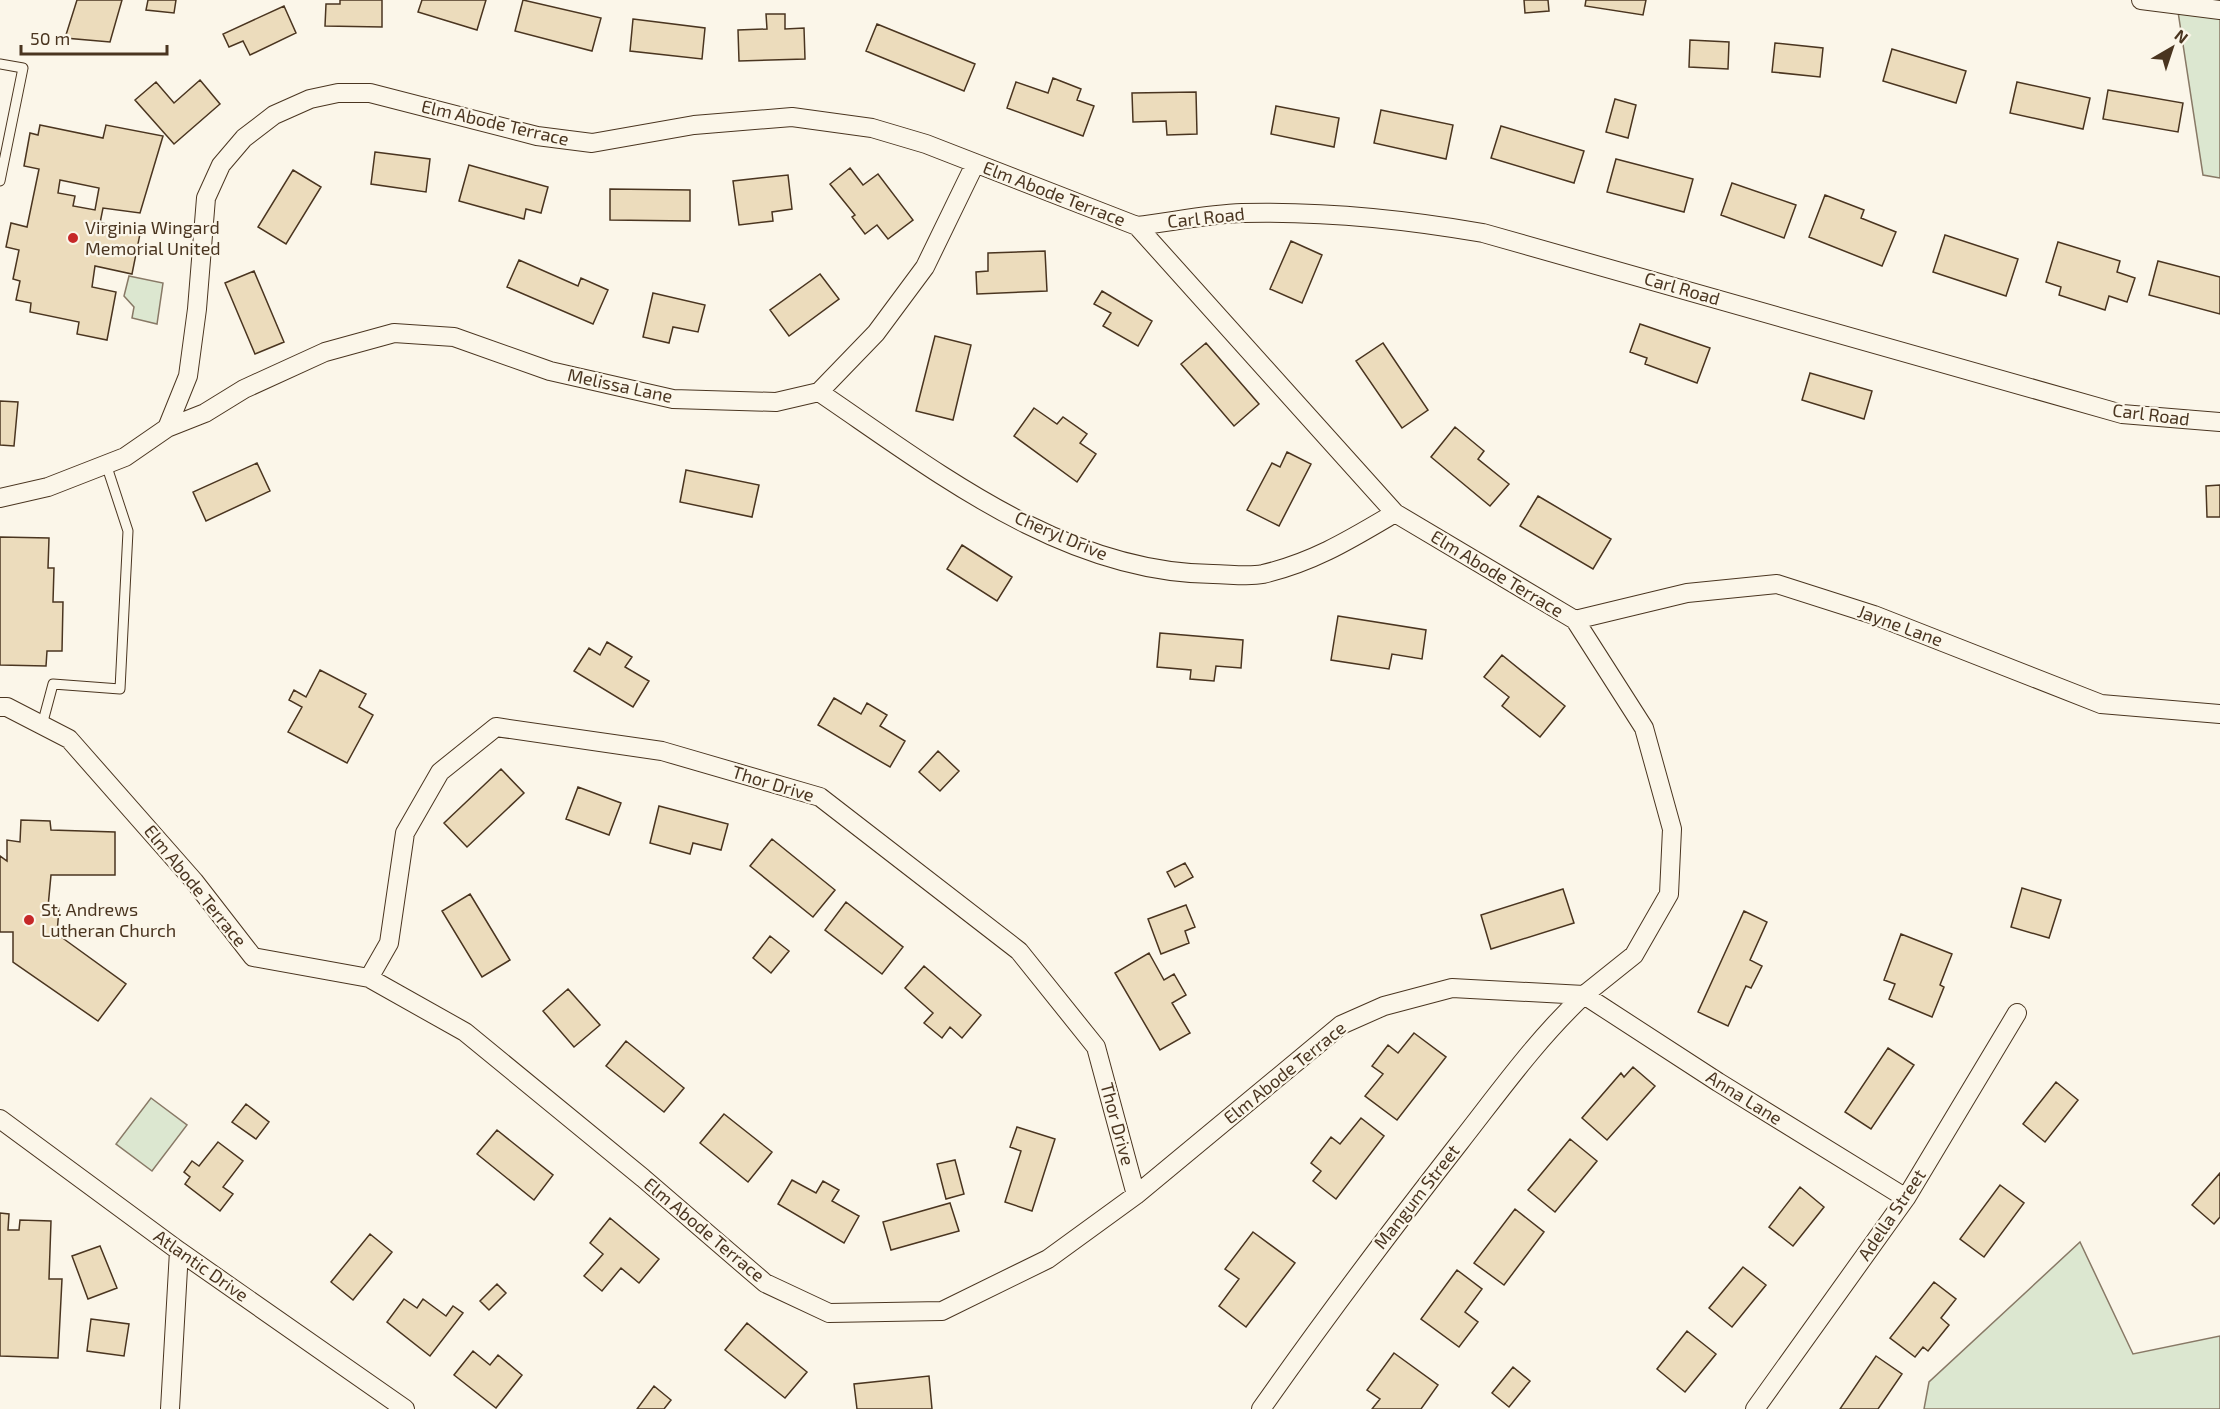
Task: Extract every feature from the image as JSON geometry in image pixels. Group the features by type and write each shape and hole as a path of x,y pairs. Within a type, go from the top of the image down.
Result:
{"street":[{"path":"2141,0 2220,10"},
{"name":"Elm Abode Terrace","path":"0,706 7,706 69,739 194,880 253,957 369,978 465,1032 643,1178 765,1283 829,1313 942,1311 1048,1259 1136,1195 1341,1024 1384,1006 1452,988 1584,995 1634,955 1669,894 1672,829 1644,728 1575,620 1395,513 1137,226 926,144 872,128 792,117 694,125 592,143 537,136 370,93 338,93 310,99 274,115 244,138 220,165 206,198 197,309 188,376 167,428"},
{"path":"819,392 876,333 925,267 975,164"},
{"name":"Carl Road","path":"1137,226 1240,213 1407,219 1483,233 2122,414 2220,422"},
{"name":"Melissa Lane","path":"167,428 205,413 244,389 325,352 394,333 454,337 550,371 673,399 776,402 819,392"},
{"name":"Cheryl Drive","path":"819,392 949,481 1006,513 1094,554 1179,573 1261,574 1329,553 1395,513"},
{"path":"0,498 48,487 106,464 125,456 167,428"},
{"name":"Jayne Lane","path":"1575,620 1687,592 1777,584 1874,615 2101,704 2220,714"},
{"name":"Thor Drive","path":"369,978 389,943 405,833 440,772 496,727 662,751 820,797 1019,951 1096,1047 1136,1195"},
{"name":"Anna Lane","path":"1584,995 1718,1082 1906,1198"},
{"name":"Mangum Street","path":"1261,1409 1360,1270 1517,1069 1558,1019 1584,995"},
{"name":"Adella Street","path":"1755,1409 1906,1198 2016,1013"},
{"name":"Atlantic Drive","path":"0,1119 179,1251 405,1409"},
{"path":"170,1409 179,1251"}],"lane":[{"path":"0,64 23,68 0,181"},
{"path":"42,725 53,684 120,689 128,531 106,464"}],"green space":[{"path":"2177,5 2220,10 2220,178 2203,175"},
{"path":"129,276 163,283 157,324 132,318 134,307 124,296"},
{"path":"151,1098 187,1125 152,1171 116,1144"},
{"path":"2080,1242 2133,1354 2220,1336 2220,1409 1924,1409 1929,1382"}],"building":[{"path":"77,0 122,0 110,42 65,38"},
{"path":"148,0 176,0 174,13 146,10"},
{"path":"340,0 382,0 382,27 325,26 326,4 340,4"},
{"path":"422,0 486,0 477,30 418,12"},
{"path":"523,0 601,18 592,51 515,31"},
{"path":"1524,0 1548,0 1549,11 1525,13"},
{"path":"1586,0 1646,0 1643,15 1585,6"},
{"path":"284,6 296,33 250,55 243,41 229,47 223,34"},
{"path":"766,14 785,14 785,29 804,28 805,59 739,61 738,30 767,29"},
{"path":"633,19 705,28 702,59 630,51"},
{"path":"877,24 975,64 964,91 866,51"},
{"path":"1690,40 1729,42 1728,69 1689,67"},
{"path":"1775,43 1823,48 1820,77 1772,72"},
{"path":"1892,49 1966,71 1956,103 1883,81"},
{"path":"1053,78 1081,89 1077,100 1094,106 1083,136 1007,108 1016,82 1048,93"},
{"path":"200,80 220,104 174,144 135,100 156,82 174,103"},
{"path":"2017,82 2090,98 2083,129 2010,113"},
{"path":"2108,90 2183,103 2178,132 2103,119"},
{"path":"1196,92 1197,134 1167,135 1166,121 1133,122 1132,93"},
{"path":"1615,99 1636,105 1628,138 1606,132"},
{"path":"1276,106 1339,118 1334,147 1271,134"},
{"path":"1381,110 1453,125 1446,159 1374,143"},
{"name":"Virginia Wingard Memorial United","path":"40,125 103,138 106,125 163,136 140,213 103,208 100,223 141,229 132,274 95,266 92,287 116,292 107,340 77,334 79,322 30,312 31,303 16,300 20,281 13,279 19,250 6,247 11,223 27,227 39,169 24,166 30,133 38,135","holes":["60,180 99,188 95,210 73,206 75,196 58,193"]},
{"path":"1501,126 1584,151 1574,183 1491,158"},
{"path":"375,152 430,159 426,192 371,184"},
{"path":"1616,159 1693,179 1684,212 1607,192"},
{"path":"469,165 548,187 541,213 526,209 524,219 459,201"},
{"path":"850,168 863,185 878,174 913,220 888,239 877,225 865,234 852,217 855,215 830,184"},
{"path":"293,170 321,187 286,244 258,227"},
{"path":"788,175 792,209 772,212 773,221 739,225 733,181"},
{"path":"1732,183 1796,205 1784,238 1721,215"},
{"path":"610,189 690,190 690,221 610,220"},
{"path":"1825,195 1864,210 1861,218 1896,232 1882,266 1809,237"},
{"path":"1945,235 2018,259 2006,296 1933,272"},
{"path":"1291,241 1322,255 1302,303 1270,289"},
{"path":"2058,242 2120,261 2117,272 2135,278 2127,302 2109,296 2105,310 2059,295 2061,287 2046,282"},
{"path":"1045,251 1047,291 977,294 976,272 988,271 988,253"},
{"path":"519,260 578,286 581,278 608,290 593,324 507,287"},
{"path":"2158,261 2220,277 2220,314 2149,295"},
{"path":"254,271 284,342 255,354 225,283"},
{"path":"820,274 839,299 789,336 770,310"},
{"path":"1102,291 1152,321 1138,346 1103,326 1111,313 1094,304"},
{"path":"653,293 705,305 698,332 673,327 669,343 643,337"},
{"path":"1640,324 1710,348 1697,383 1645,364 1647,358 1630,352"},
{"path":"935,336 971,345 953,420 916,411"},
{"path":"1206,343 1259,404 1234,426 1181,364"},
{"path":"1383,343 1428,410 1402,428 1356,361"},
{"path":"1810,373 1872,391 1864,419 1802,400"},
{"path":"0,401 18,402 14,446 0,445"},
{"path":"1034,408 1057,424 1063,417 1087,434 1080,443 1096,454 1077,482 1014,436"},
{"path":"1455,427 1484,451 1478,459 1509,484 1490,506 1431,457"},
{"path":"1287,452 1311,464 1279,526 1247,510 1272,463 1280,467"},
{"path":"257,463 270,491 206,521 193,492"},
{"path":"686,470 759,485 752,517 680,502"},
{"path":"2220,485 2220,517 2207,517 2206,486"},
{"path":"1538,496 1611,539 1593,569 1520,526"},
{"path":"0,537 49,538 48,568 54,568 53,602 63,602 62,651 47,651 46,666 0,665"},
{"path":"962,545 1012,577 997,601 947,569"},
{"path":"1338,616 1426,630 1422,659 1392,654 1389,669 1331,660"},
{"path":"1160,633 1243,640 1241,668 1216,666 1214,681 1190,679 1191,670 1157,667"},
{"path":"607,642 632,657 625,667 649,681 633,707 574,671 589,648 600,655"},
{"path":"1502,655 1565,706 1540,737 1502,706 1509,697 1484,677"},
{"path":"320,670 366,694 359,707 373,715 347,763 288,732 302,707 289,700 294,690 306,697"},
{"path":"834,698 861,714 867,703 887,715 880,726 905,741 890,767 818,725"},
{"path":"938,751 959,771 940,791 919,772"},
{"path":"501,769 524,793 467,847 444,823"},
{"path":"578,787 621,803 609,835 566,819"},
{"path":"659,806 728,824 721,850 693,843 690,854 650,843"},
{"name":"St. Andrews Lutheran Church","path":"21,820 50,821 51,830 115,832 115,875 51,875 48,907 59,908 57,934 126,984 98,1021 13,962 13,932 0,932 0,856 7,861 7,840 20,842"},
{"path":"772,839 835,890 813,917 750,866"},
{"path":"1185,863 1193,877 1175,887 1167,872"},
{"path":"2022,888 2061,900 2049,938 2011,927"},
{"path":"1563,889 1574,923 1491,949 1481,915"},
{"path":"470,894 510,960 482,977 442,911"},
{"path":"846,902 903,947 882,974 825,930"},
{"path":"1186,905 1195,927 1185,931 1189,943 1161,954 1148,919"},
{"path":"1744,911 1767,922 1750,960 1762,966 1751,988 1746,986 1728,1026 1698,1012"},
{"path":"1901,934 1952,954 1940,985 1944,987 1932,1017 1889,999 1895,984 1884,980"},
{"path":"770,936 789,951 771,973 753,958"},
{"path":"1149,953 1164,980 1174,974 1186,995 1172,1003 1190,1033 1160,1050 1115,973"},
{"path":"924,966 981,1015 962,1038 950,1027 942,1038 924,1023 933,1013 905,988"},
{"path":"568,989 600,1025 574,1047 543,1011"},
{"path":"1414,1033 1446,1057 1397,1120 1365,1096 1383,1074 1372,1066 1388,1045 1398,1053"},
{"path":"626,1041 684,1088 664,1112 606,1066"},
{"path":"1888,1048 1914,1065 1871,1129 1845,1112"},
{"path":"1633,1067 1655,1086 1607,1140 1582,1118 1621,1073 1624,1077"},
{"path":"2056,1082 2078,1100 2045,1142 2023,1124"},
{"path":"246,1104 269,1122 256,1139 232,1122"},
{"path":"724,1114 772,1152 748,1182 700,1143"},
{"path":"1361,1118 1384,1136 1336,1199 1313,1181 1321,1171 1311,1163 1331,1137 1340,1144"},
{"path":"1017,1127 1055,1139 1032,1211 1005,1202 1021,1151 1010,1147"},
{"path":"497,1130 553,1175 534,1200 477,1154"},
{"path":"1570,1139 1597,1161 1555,1212 1528,1190"},
{"path":"218,1142 243,1161 223,1187 233,1194 220,1211 185,1184 190,1177 184,1172 192,1161 199,1166"},
{"path":"955,1160 964,1194 946,1199 937,1164"},
{"path":"2220,1173 2220,1217 2214,1224 2192,1205"},
{"path":"792,1180 816,1193 823,1181 839,1190 832,1201 859,1216 844,1243 778,1204"},
{"path":"2000,1185 2024,1203 1984,1257 1960,1239"},
{"path":"1800,1187 1824,1207 1793,1246 1769,1227"},
{"path":"950,1203 959,1231 891,1250 883,1222"},
{"path":"1515,1209 1544,1232 1504,1285 1474,1263"},
{"path":"0,1213 9,1214 8,1230 19,1230 20,1220 51,1221 49,1279 62,1279 58,1358 0,1356"},
{"path":"610,1218 659,1259 639,1283 621,1268 602,1291 584,1276 603,1254 590,1243"},
{"path":"1253,1232 1295,1263 1246,1327 1219,1306 1239,1279 1225,1269"},
{"path":"370,1234 392,1252 353,1300 331,1282"},
{"path":"100,1246 117,1288 88,1299 72,1256"},
{"path":"1743,1267 1766,1285 1732,1327 1709,1308"},
{"path":"1457,1270 1482,1289 1465,1312 1478,1322 1459,1347 1421,1319"},
{"path":"1934,1282 1956,1299 1941,1318 1949,1325 1928,1351 1923,1347 1915,1357 1890,1338"},
{"path":"497,1284 506,1293 489,1310 480,1301"},
{"path":"404,1299 417,1308 423,1299 446,1316 453,1306 463,1313 430,1356 387,1322"},
{"path":"91,1319 129,1324 124,1356 87,1351"},
{"path":"747,1323 807,1372 785,1398 725,1350"},
{"path":"1687,1331 1716,1354 1685,1392 1657,1369"},
{"path":"473,1351 490,1365 498,1355 522,1375 496,1408 454,1375"},
{"path":"1394,1353 1438,1385 1421,1409 1372,1409 1380,1399 1367,1390"},
{"path":"1876,1356 1902,1374 1878,1409 1840,1409"},
{"path":"1513,1367 1530,1381 1509,1407 1492,1393"},
{"path":"929,1376 932,1409 857,1409 854,1384"},
{"path":"654,1386 671,1400 664,1409 637,1409"}],"place":[{"name":"Virginia Wingard Memorial United","path":"73,238"},
{"name":"St. Andrews Lutheran Church","path":"29,920"}]}
